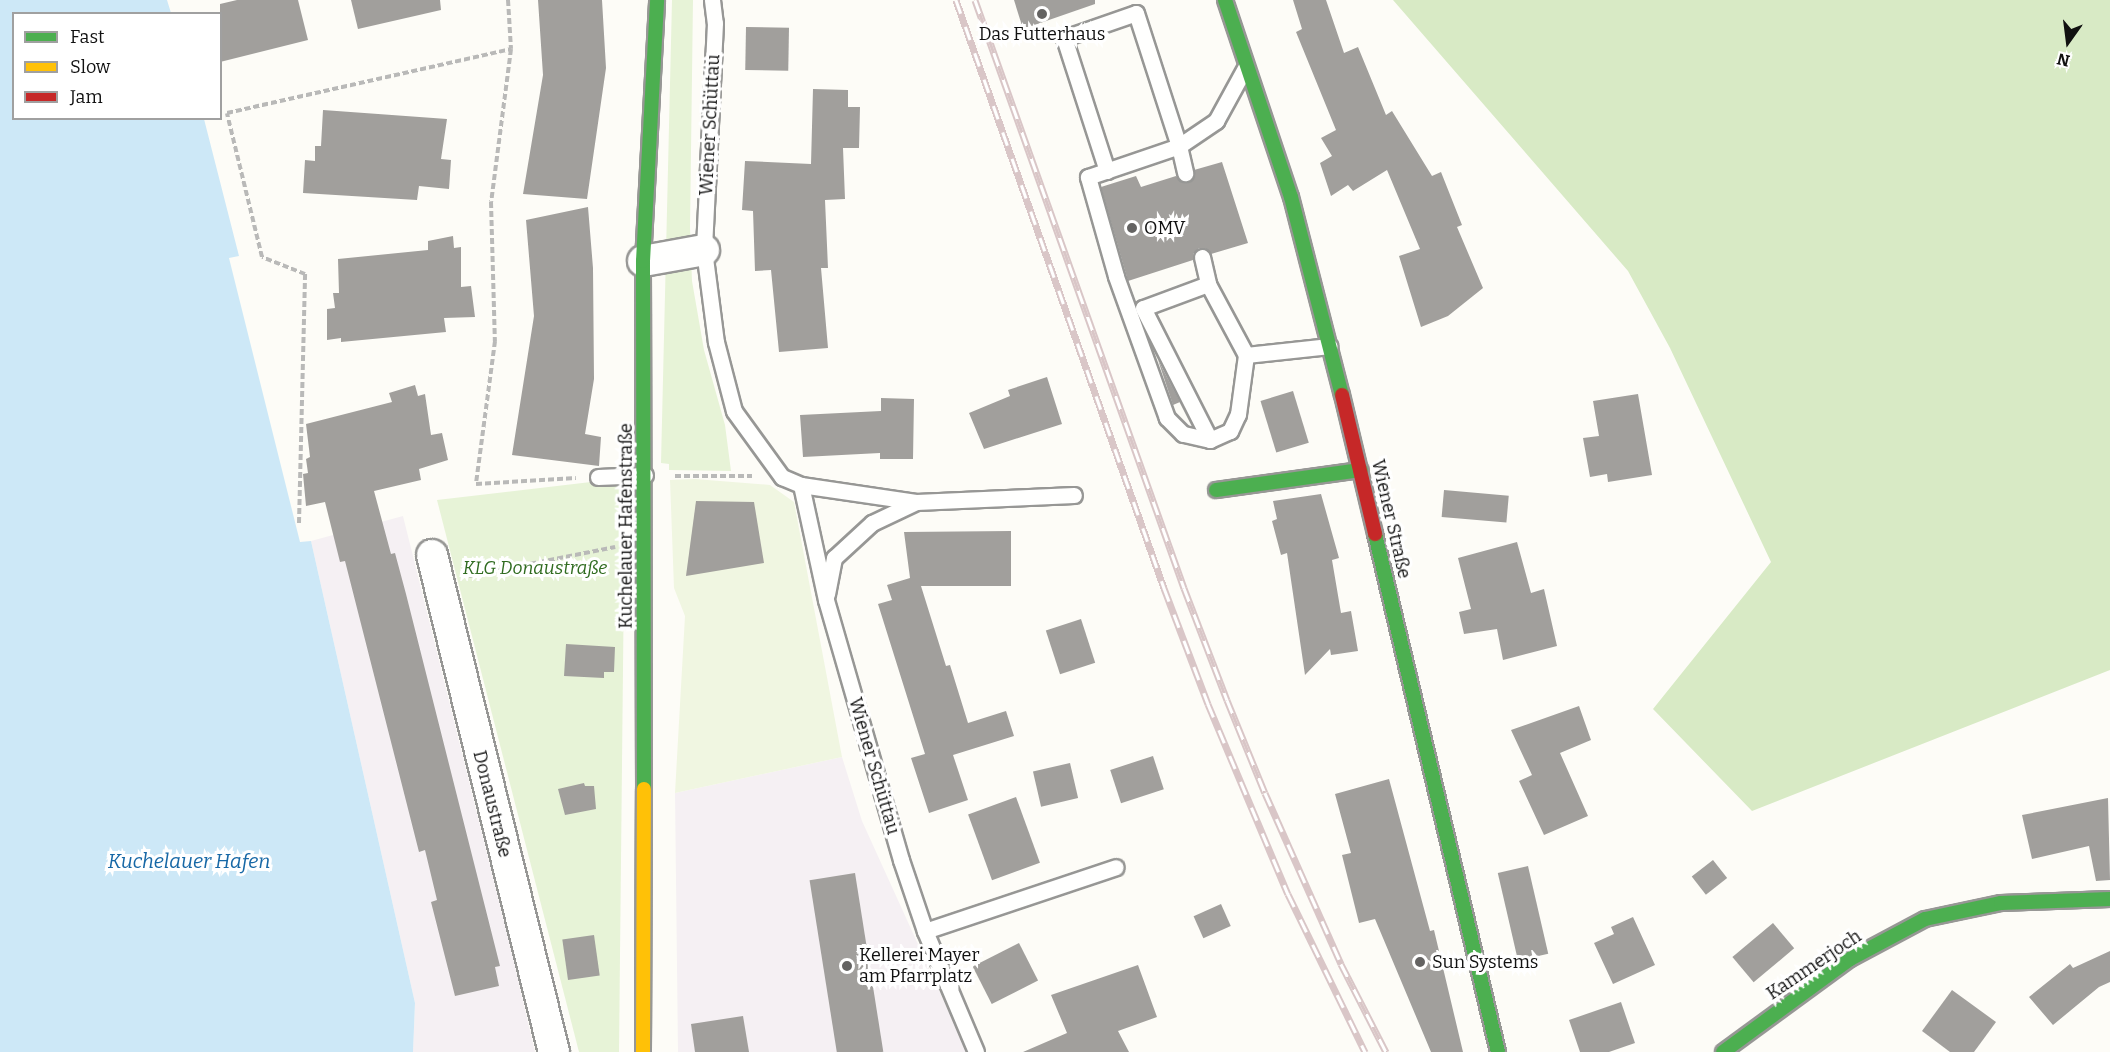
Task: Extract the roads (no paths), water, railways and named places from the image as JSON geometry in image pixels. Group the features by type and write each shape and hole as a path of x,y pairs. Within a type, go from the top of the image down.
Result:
{"street":[{"name":"Kuchelauer Hafenstraße","path":"643,1052 645,475 643,261 657,0"},
{"name":"Wiener Straße","path":"1225,0 1291,197 1330,346 1498,1052"},
{"path":"643,261 705,250"},
{"path":"1216,490 1361,470"},
{"name":"Donaustraße","path":"432,555 554,1052"},
{"name":"Kammerjoch","path":"1723,1052 1850,958 1925,919 2001,903 2110,899"}],"lane":[{"name":"Wiener Schüttau","path":"712,0 715,23 705,250 716,342 734,411 783,477 801,485 916,502 1074,495"},
{"path":"1107,171 1064,38 1136,13 1179,146 1185,173"},
{"path":"1202,257 1208,284 1246,355 1238,414 1230,431 1210,440 1183,434 1167,418 1136,336 1088,177 1179,146 1216,122 1247,65"},
{"path":"1208,284 1143,308 1210,440"},
{"path":"1246,355 1330,346"},
{"path":"598,477 645,475"},
{"name":"Wiener Schüttau","path":"801,485 826,600 901,860 925,931 976,1052"},
{"name":"Wiener Schüttau","path":"826,600 834,558 872,523 916,502"},
{"path":"925,931 1116,867"}],"water":[{"name":"Kuchelauer Hafen","path":"0,0 167,0 171,12 12,12 12,120 204,120 239,256 229,258 300,542 311,541 415,1003 413,1052 0,1052"}],"railway":[{"path":"956,0 1164,588 1208,704 1288,894 1365,1052"},
{"path":"975,0 1184,588 1227,700 1265,793 1341,964 1386,1052"}],"place":[{"name":"Das Futterhaus","path":"1042,14"},
{"name":"OMV","path":"1132,228"},
{"name":"Sun Systems","path":"1420,962"},
{"name":"Kellerei Mayer am Pfarrplatz","path":"847,966"}],"park label":[{"name":"KLG Donaustraße","path":"535,568"}]}
